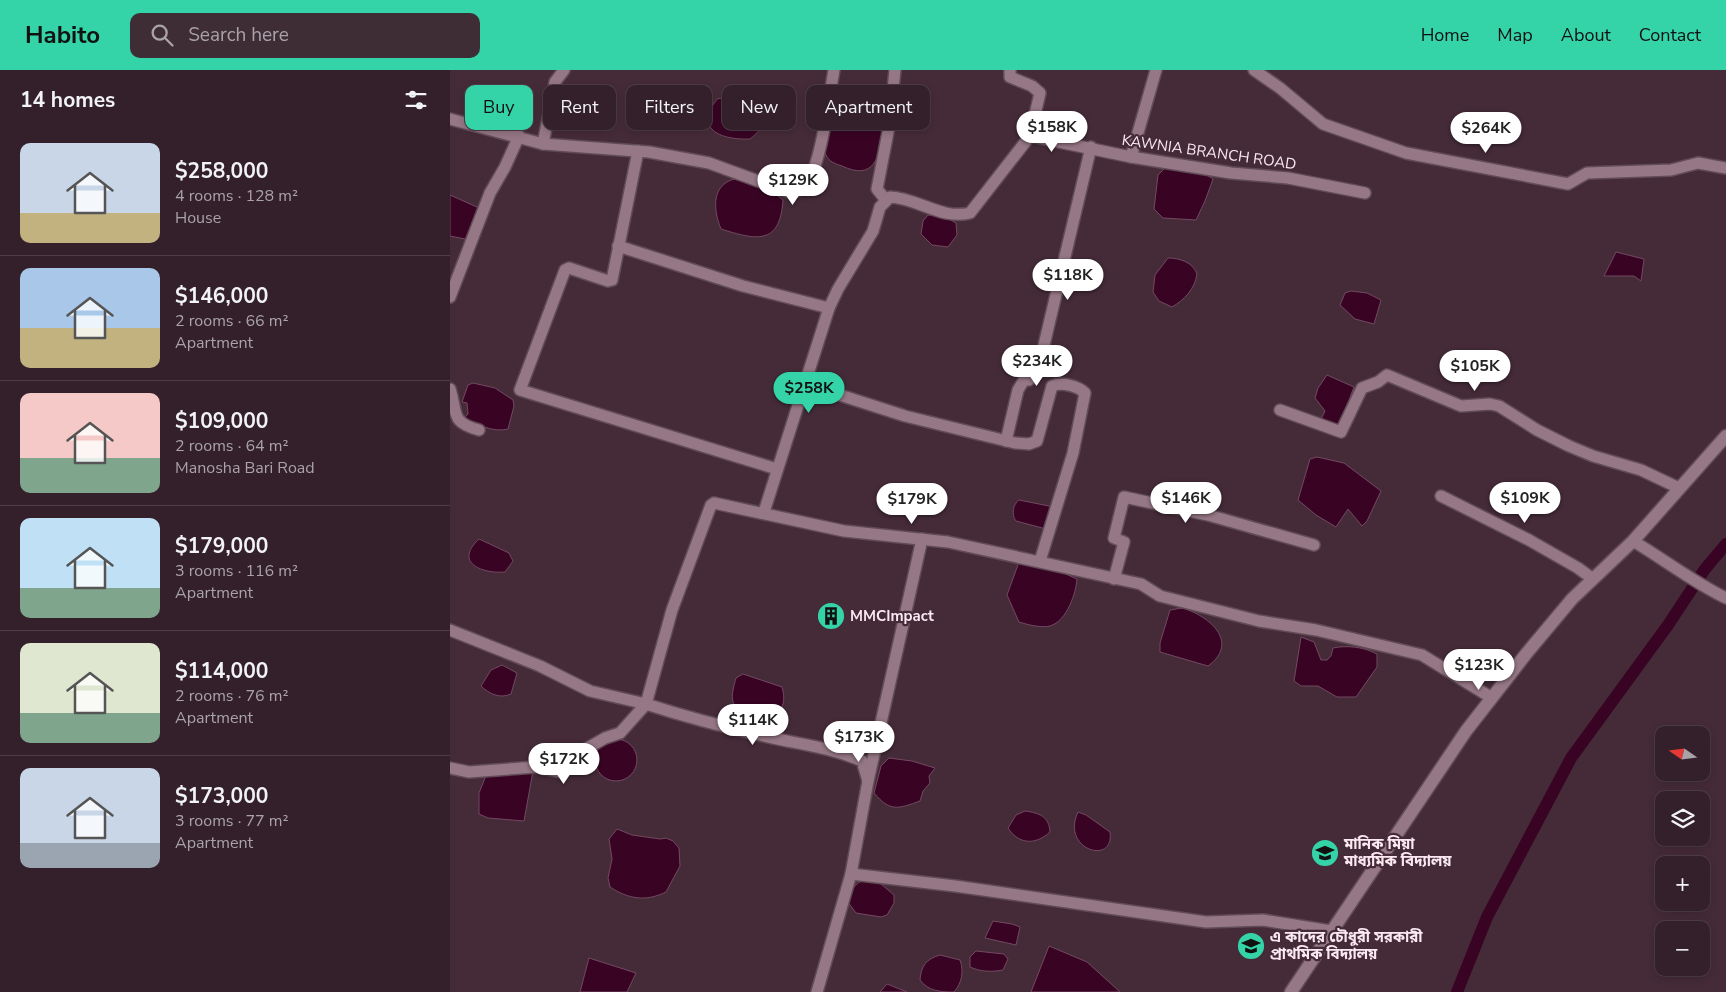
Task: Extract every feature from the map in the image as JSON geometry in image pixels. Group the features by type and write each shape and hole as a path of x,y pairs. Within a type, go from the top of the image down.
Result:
{"street":[{"path":"543,144 555,82 564,70"},
{"path":"450,119 543,144 638,151 709,162 791,193 803,188 810,178 817,157 834,70"},
{"path":"885,199 878,189 888,137 895,70"},
{"path":"764,512 829,308 873,231 885,199 903,197 943,213 958,216 970,213 1030,136 1040,100 1040,92 1032,86 1010,78 1010,70"},
{"path":"1131,157 1156,70"},
{"path":"1254,70 1280,88 1323,124 1406,153 1568,184 1588,172 1671,170 1698,163 1726,168"},
{"path":"450,297 490,193 505,167 519,136"},
{"name":"KAWNIA BRANCH ROAD","path":"1030,136 1091,147 1131,157 1231,173 1288,178 1365,193"},
{"path":"1006,441 1018,390 1024,380 1029,380 1036,374 1040,362 1091,147"},
{"path":"638,151 612,280 608,281 569,268 565,270 520,390 777,469"},
{"path":"618,246 743,286 829,308"},
{"path":"1280,410 1341,432 1362,388 1378,382 1387,375 1461,406 1490,404 1499,406 1537,430 1569,446 1593,456 1641,470 1679,488"},
{"path":"818,388 905,416 1006,441 1029,444 1037,441 1052,386 1076,387 1085,392 1073,453 1040,561"},
{"path":"450,389 456,421 461,425 479,430"},
{"path":"1291,992 1466,731 1549,626 1633,541 1726,436"},
{"path":"1440,496 1529,540 1578,568 1593,580"},
{"path":"1114,579 1124,542 1114,538 1124,497 1208,515 1314,545"},
{"path":"450,768 469,772 536,767 561,772 577,754 605,738 620,733 646,704 672,610 714,502 844,531 948,542 1141,584 1160,596 1169,599 1259,621 1316,630 1422,655 1492,698"},
{"path":"817,992 852,874 868,781 922,540"},
{"path":"1633,541 1672,564 1694,582 1726,598"},
{"path":"450,630 540,666 590,691 646,704 732,729 817,745 844,753 862,761 868,781"},
{"path":"852,874 955,886 1206,922 1263,920 1331,931"}],"shaded area":[{"path":"722,98 722,130 759,130 758,132 750,139 740,139 730,138 714,131 712,128 712,107 717,99"},
{"path":"830,130 880,130 883,132 877,158 868,169 861,171 853,170 829,159 825,150"},
{"path":"1168,165 1196,168 1213,179 1196,220 1163,218 1154,209 1158,175"},
{"path":"734,179 772,192 783,200 781,215 777,225 771,232 764,236 755,237 721,229 716,208 717,193 726,182"},
{"path":"450,195 479,208 472,233 465,239 450,236"},
{"path":"928,215 945,217 956,223 957,235 948,247 932,245 921,234 923,221"},
{"path":"1616,252 1644,259 1641,281 1634,276 1604,276"},
{"path":"1168,258 1177,259 1189,264 1197,274 1194,284 1188,293 1172,307 1159,301 1153,292 1155,275"},
{"path":"1351,291 1367,293 1381,300 1374,324 1355,319 1340,305 1345,293"},
{"path":"1327,375 1354,387 1337,432 1319,423 1325,411 1315,398 1318,388"},
{"path":"473,383 495,388 513,400 514,406 508,429 491,429 464,418 468,414 467,403 462,402 468,385"},
{"path":"1317,457 1344,463 1381,491 1367,521 1362,526 1348,509 1336,527 1316,515 1298,500 1310,459"},
{"path":"1019,500 1049,506 1051,509 1046,529 1016,521 1013,510"},
{"path":"479,539 509,553 513,561 505,572 480,569 470,561 469,555 472,547"},
{"path":"1019,562 1059,571 1077,579 1070,606 1056,623 1042,627 1019,622 1007,595"},
{"path":"1182,608 1202,617 1210,623 1221,639 1222,648 1217,657 1208,666 1160,652 1160,643 1170,610"},
{"path":"1301,637 1314,642 1321,660 1327,660 1331,656 1333,648 1355,647 1377,654 1377,667 1356,697 1337,697 1318,686 1301,686 1294,681"},
{"path":"502,665 517,673 511,694 499,696 481,686 491,670"},
{"path":"743,674 782,687 784,701 780,710 773,715 764,717 745,713 737,708 733,702 733,690 736,678"},
{"path":"620,739 628,742 634,748 637,760 634,772 628,778 612,781 604,778 598,772 595,756 598,748 604,742"},
{"path":"889,758 912,761 935,768 929,776 930,783 923,791 920,801 906,806 895,807 885,803 874,793 881,766"},
{"path":"533,771 524,821 488,818 479,814 479,793 487,773"},
{"path":"1025,811 1042,816 1048,822 1050,832 1033,841 1022,840 1012,834 1008,828 1016,815"},
{"path":"1078,812 1086,815 1110,832 1109,842 1105,849 1097,851 1089,849 1076,836 1074,825"},
{"path":"617,829 632,835 660,839 666,838 673,841 679,848 680,866 666,892 651,897 637,898 610,887 608,878 612,859 609,839"},
{"path":"865,880 881,884 894,895 894,903 887,915 881,917 856,913 847,901 856,885"},
{"path":"993,921 1020,927 1016,945 985,938"},
{"path":"1049,946 1087,962 1120,992 1031,992"},
{"path":"976,951 1004,954 1008,959 1003,970 986,971 970,967 970,957"},
{"path":"940,955 960,960 962,977 954,992 935,990 927,987 920,980 925,964"},
{"path":"589,958 636,973 627,992 580,992"},
{"path":"887,984 907,992 880,992"}],"waterway":[{"path":"1457,992 1487,917 1571,758 1668,625 1705,569 1726,544"}],"place":[{"name":"MMCImpact","path":"831,616"},
{"name":"মানিক মিয়া মাধ্যমিক বিদ্যালয়","path":"1325,853"},
{"name":"এ কাদের চৌধুরী সরকারী প্রাথমিক বিদ্যালয়","path":"1251,946"}]}
